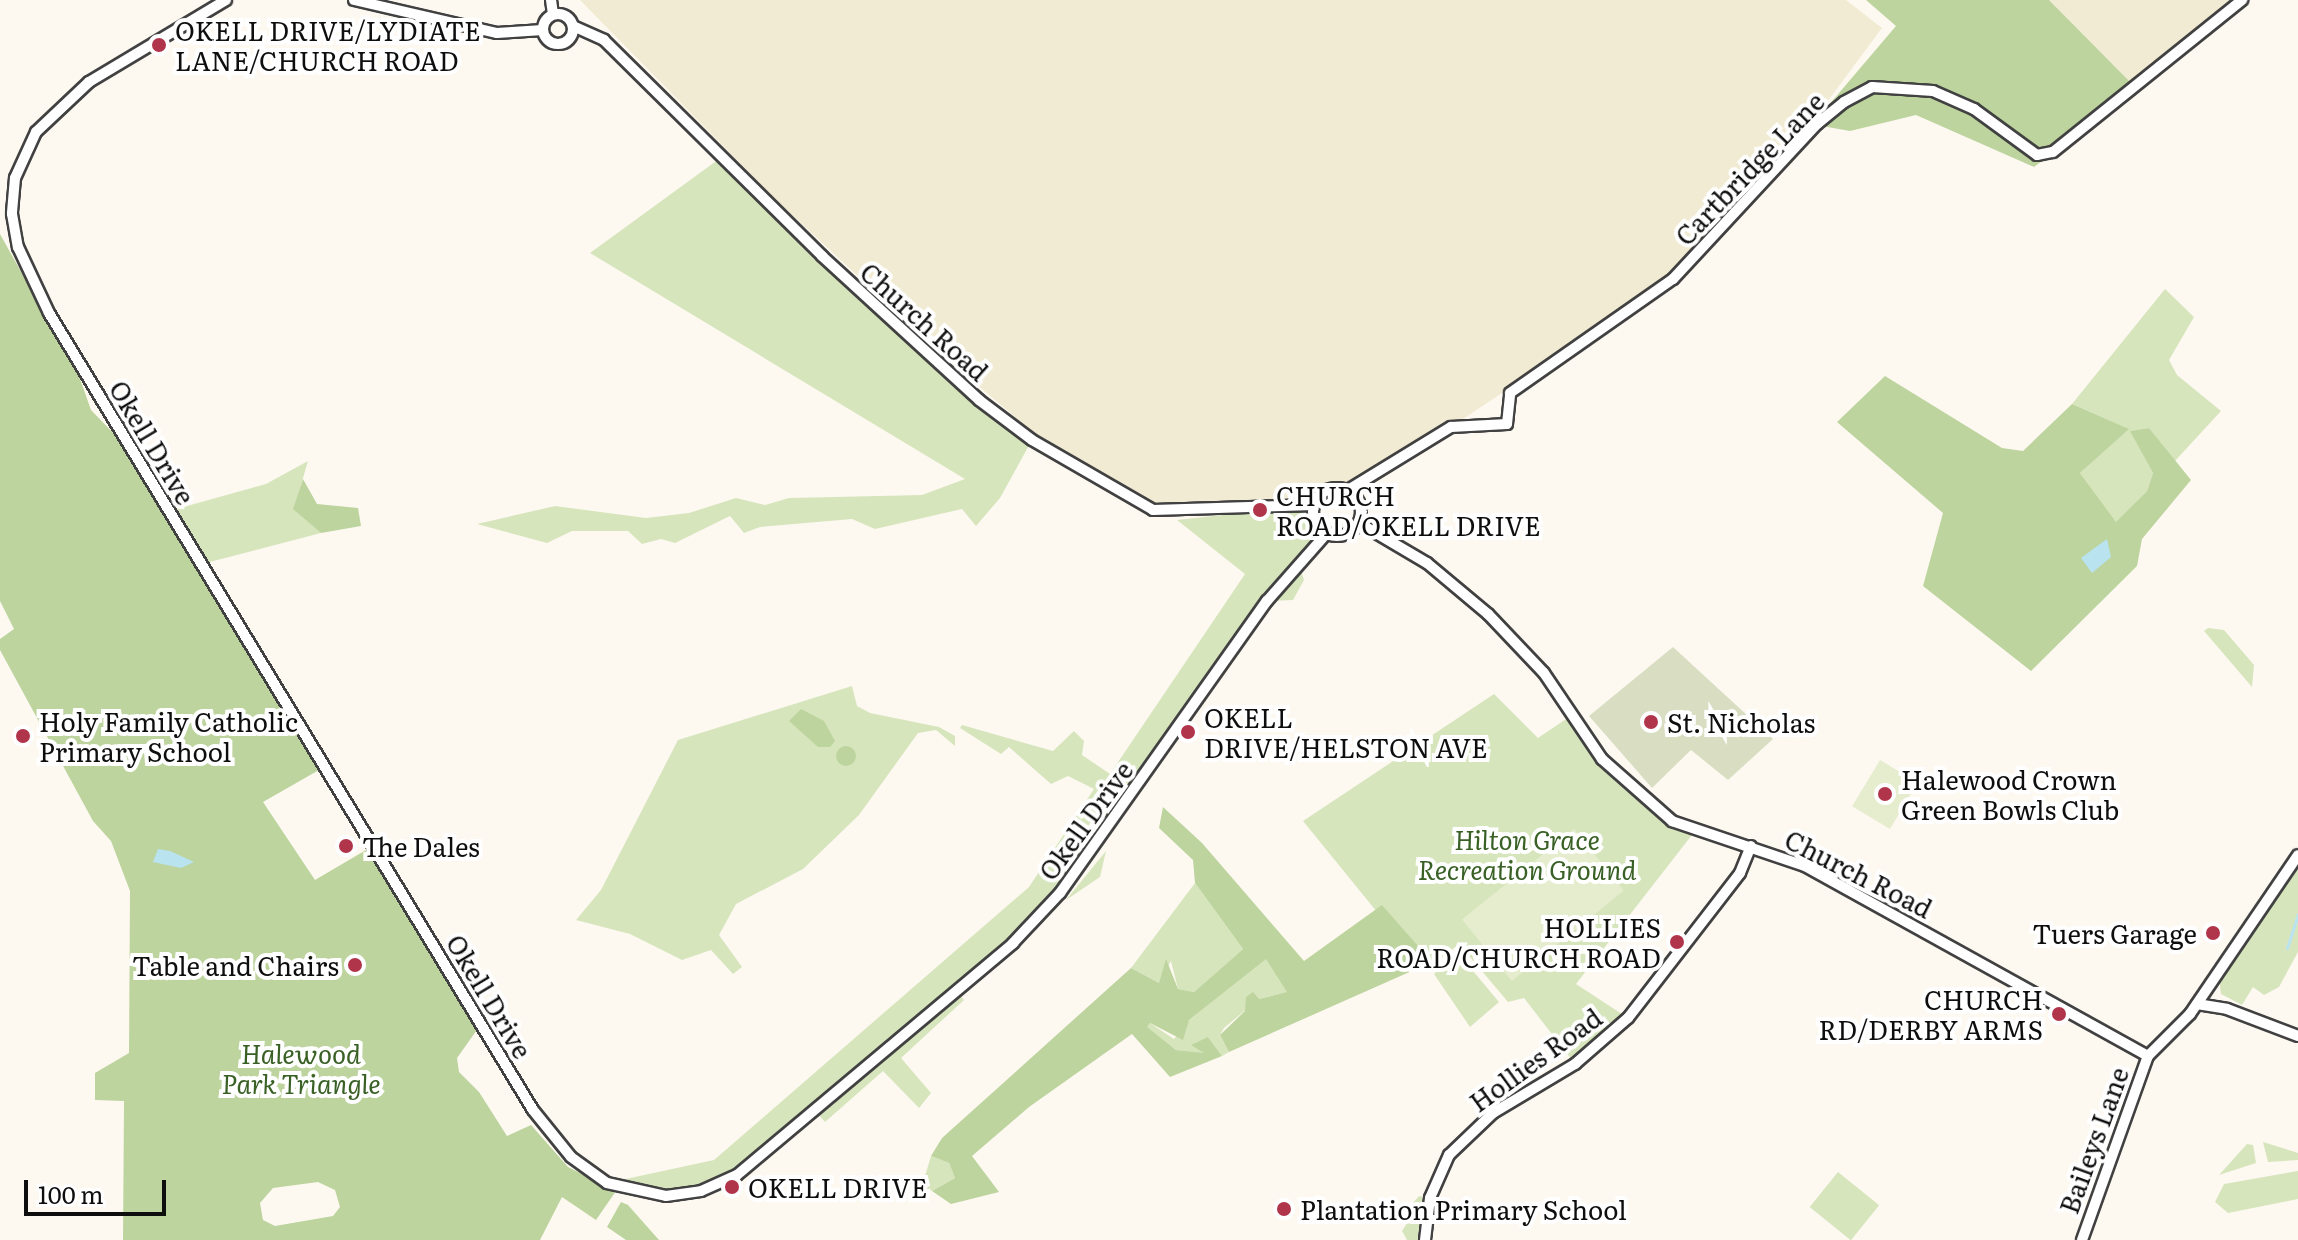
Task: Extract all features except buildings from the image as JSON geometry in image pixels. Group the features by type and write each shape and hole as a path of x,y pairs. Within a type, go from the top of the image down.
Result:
{"street":[{"name":"Okell Drive","path":"226,0 89,82 36,132 15,178 12,214 18,247 49,313 533,1110 571,1157 607,1183 666,1196 701,1191 748,1168 1013,943 1060,893 1267,601 1327,533"},
{"path":"354,0 497,33 543,30"},
{"path":"543,30 553,14 551,0"},
{"name":"Cartbridge Lane","path":"1348,490 1451,427 1507,424 1510,393 1673,279 1817,124 1844,102 1872,87 1933,91 1974,109 2037,155 2053,152 2242,0"},
{"path":"543,30 549,41 561,43 573,26 568,17 553,14"},
{"name":"Church Road","path":"573,26 604,40 822,256 979,400 1032,440 1153,510 1314,505"},
{"path":"1327,490 1348,490 1359,501 1359,523 1348,533 1327,533 1315,519 1314,505 1327,490"},
{"name":"Church Road","path":"1359,523 1427,563 1488,614 1544,673 1602,759 1672,821 1805,866 2148,1056"},
{"name":"Hollies Road","path":"1425,1240 1430,1198 1449,1155 1493,1113 1611,1036 1740,873 1751,846"},
{"path":"2148,1056 2197,1004 2298,855"},
{"path":"2197,1004 2227,1009 2298,1036"},
{"name":"Baileys Lane","path":"2082,1240 2148,1056"}],"shaded area":[{"path":"580,0 1846,0 1882,28 1807,129 1673,279 1451,427 1317,499 1153,510 1035,434 948,360 773,197"},
{"path":"2049,0 2234,0 2135,87"}],"green space":[{"path":"1866,0 2049,0 2137,89 2034,167 1916,115 1850,131 1822,126 1822,113 1896,26"},
{"path":"719,159 1032,440 1000,498 976,526 962,509 875,529 852,519 760,527 744,533 730,516 675,543 661,539 642,544 628,531 572,531 547,543 477,524 555,506 646,518 689,513 736,498 765,505 789,498 922,495 965,479 590,253"},
{"name":"Halewood Park Triangle","path":"0,234 79,376 91,410 117,437 319,770 263,802 315,880 366,850 479,1027 457,1058 459,1072 479,1092 507,1136 531,1125 568,1167 616,1191 596,1220 562,1197 540,1240 123,1240 124,1101 95,1100 95,1073 129,1053 130,891 111,841 93,821 0,650 0,639 14,629 0,601","holes":["318,1182 335,1190 340,1207 333,1216 275,1226 263,1220 260,1203 273,1188"]},
{"path":"2165,289 2194,317 2169,360 2177,375 2221,411 2175,461 2149,428 2131,431 2153,473 2147,491 2116,523 2080,473 2128,429 2072,404"},
{"path":"1885,376 2002,448 2023,451 2072,404 2129,429 2080,473 2116,522 2147,491 2153,473 2130,431 2149,428 2191,480 2142,539 2137,566 2031,671 1923,586 1943,513 1837,422"},
{"path":"308,461 294,509 321,533 202,564 169,511 266,484"},
{"path":"303,479 317,504 358,508 361,526 321,533 293,509"},
{"path":"1314,505 1315,519 1327,533 1298,562 1304,580 1293,600 1267,601 1060,893 957,992 964,1000 901,1058 931,1093 919,1108 883,1071 825,1122 817,1113 718,1184 666,1196 607,1183 714,1160 1029,887 1094,789 1068,776 1051,784 1009,747 1001,754 960,728 962,725 1053,751 1074,731 1084,741 1082,755 1110,774 1245,574 1177,520"},
{"path":"2208,628 2224,630 2254,665 2252,687 2204,631"},
{"path":"1673,647 1773,739 1728,780 1691,750 1652,788 1589,716"},
{"path":"852,686 857,706 870,713 939,727 955,736 955,746 936,730 918,733 859,815 803,869 736,904 719,935 742,967 733,974 711,950 682,960 630,934 576,920 601,890 678,740"},
{"name":"Hilton Grace Recreation Ground","path":"1494,694 1538,738 1569,717 1612,778 1695,831 1576,984 1628,1018 1575,1064 1524,998 1508,1002 1459,944 1425,971 1303,821"},
{"path":"801,709 824,721 835,741 830,747 818,747 789,721"},
{"path":"842,746 850,746 856,756 850,766 842,766 836,760 836,752"},
{"name":"Halewood Crown Green Bowls Club","path":"1880,760 1918,783 1890,829 1852,806"},
{"path":"1163,807 1202,843 1304,961 1382,905 1432,962 1229,1052 1220,1035 1245,1011 1246,997 1253,992 1259,999 1287,992 1266,959 1189,1020 1183,1040 1150,1023 1147,1027 1176,1050 1204,1053 1191,1045 1208,1037 1222,1056 1170,1077 1132,1034 1029,1107 972,1156 999,1192 951,1204 932,1191 955,1178 949,1163 931,1156 942,1138 1131,968 1159,983 1166,959 1178,989 1194,992 1243,949 1195,883 1193,860 1159,828"},
{"path":"1574,829 1624,890 1512,981 1462,920"},
{"path":"1106,851 1100,877 1066,900"},
{"path":"2298,868 2298,952 2279,987 2264,995 2253,987 2242,1005 2221,994 2219,978"},
{"path":"1195,883 1243,949 1194,992 1178,989 1171,961 1159,983 1131,968"},
{"path":"1458,953 1499,1002 1470,1027 1434,974"},
{"path":"1266,958 1288,992 1259,999 1224,1028 1220,1035 1229,1052 1222,1056 1208,1037 1207,1054 1176,1050 1146,1027 1150,1023 1174,1039 1189,1020"},
{"path":"2263,1142 2298,1153 2298,1160 2268,1162"},
{"path":"2247,1144 2253,1145 2256,1163 2219,1175"},
{"path":"931,1156 949,1163 955,1178 932,1191 910,1187 925,1176"},
{"path":"2298,1171 2298,1199 2228,1213 2215,1202 2224,1184"},
{"path":"1838,1172 1879,1205 1851,1240 1810,1207"},
{"path":"1419,1196 1430,1198 1425,1240 1407,1240 1402,1231 1409,1220 1404,1213"},
{"path":"621,1202 628,1205 659,1240 626,1240 607,1227"}],"water":[{"path":"2107,539 2111,557 2092,573 2081,558"},
{"path":"158,849 194,862 181,868 153,862"}],"waterway":[{"path":"2287,948 2298,914"}],"place":[{"name":"OKELL DRIVE/LYDIATE LANE/CHURCH ROAD","path":"159,45"},
{"name":"CHURCH ROAD/OKELL DRIVE","path":"1260,510"},
{"name":"St. Nicholas","path":"1651,722"},
{"name":"OKELL DRIVE/HELSTON AVE","path":"1188,732"},
{"name":"Holy Family Catholic Primary School","path":"23,736"},
{"name":"Halewood Crown Green Bowls Club","path":"1885,794"},
{"name":"The Dales","path":"346,846"},
{"name":"Tuers Garage","path":"2213,933"},
{"name":"HOLLIES ROAD/CHURCH ROAD","path":"1677,942"},
{"name":"Table and Chairs","path":"355,965"},
{"name":"CHURCH RD/DERBY ARMS","path":"2059,1014"},
{"name":"OKELL DRIVE","path":"732,1187"},
{"name":"Plantation Primary School","path":"1284,1209"}]}
